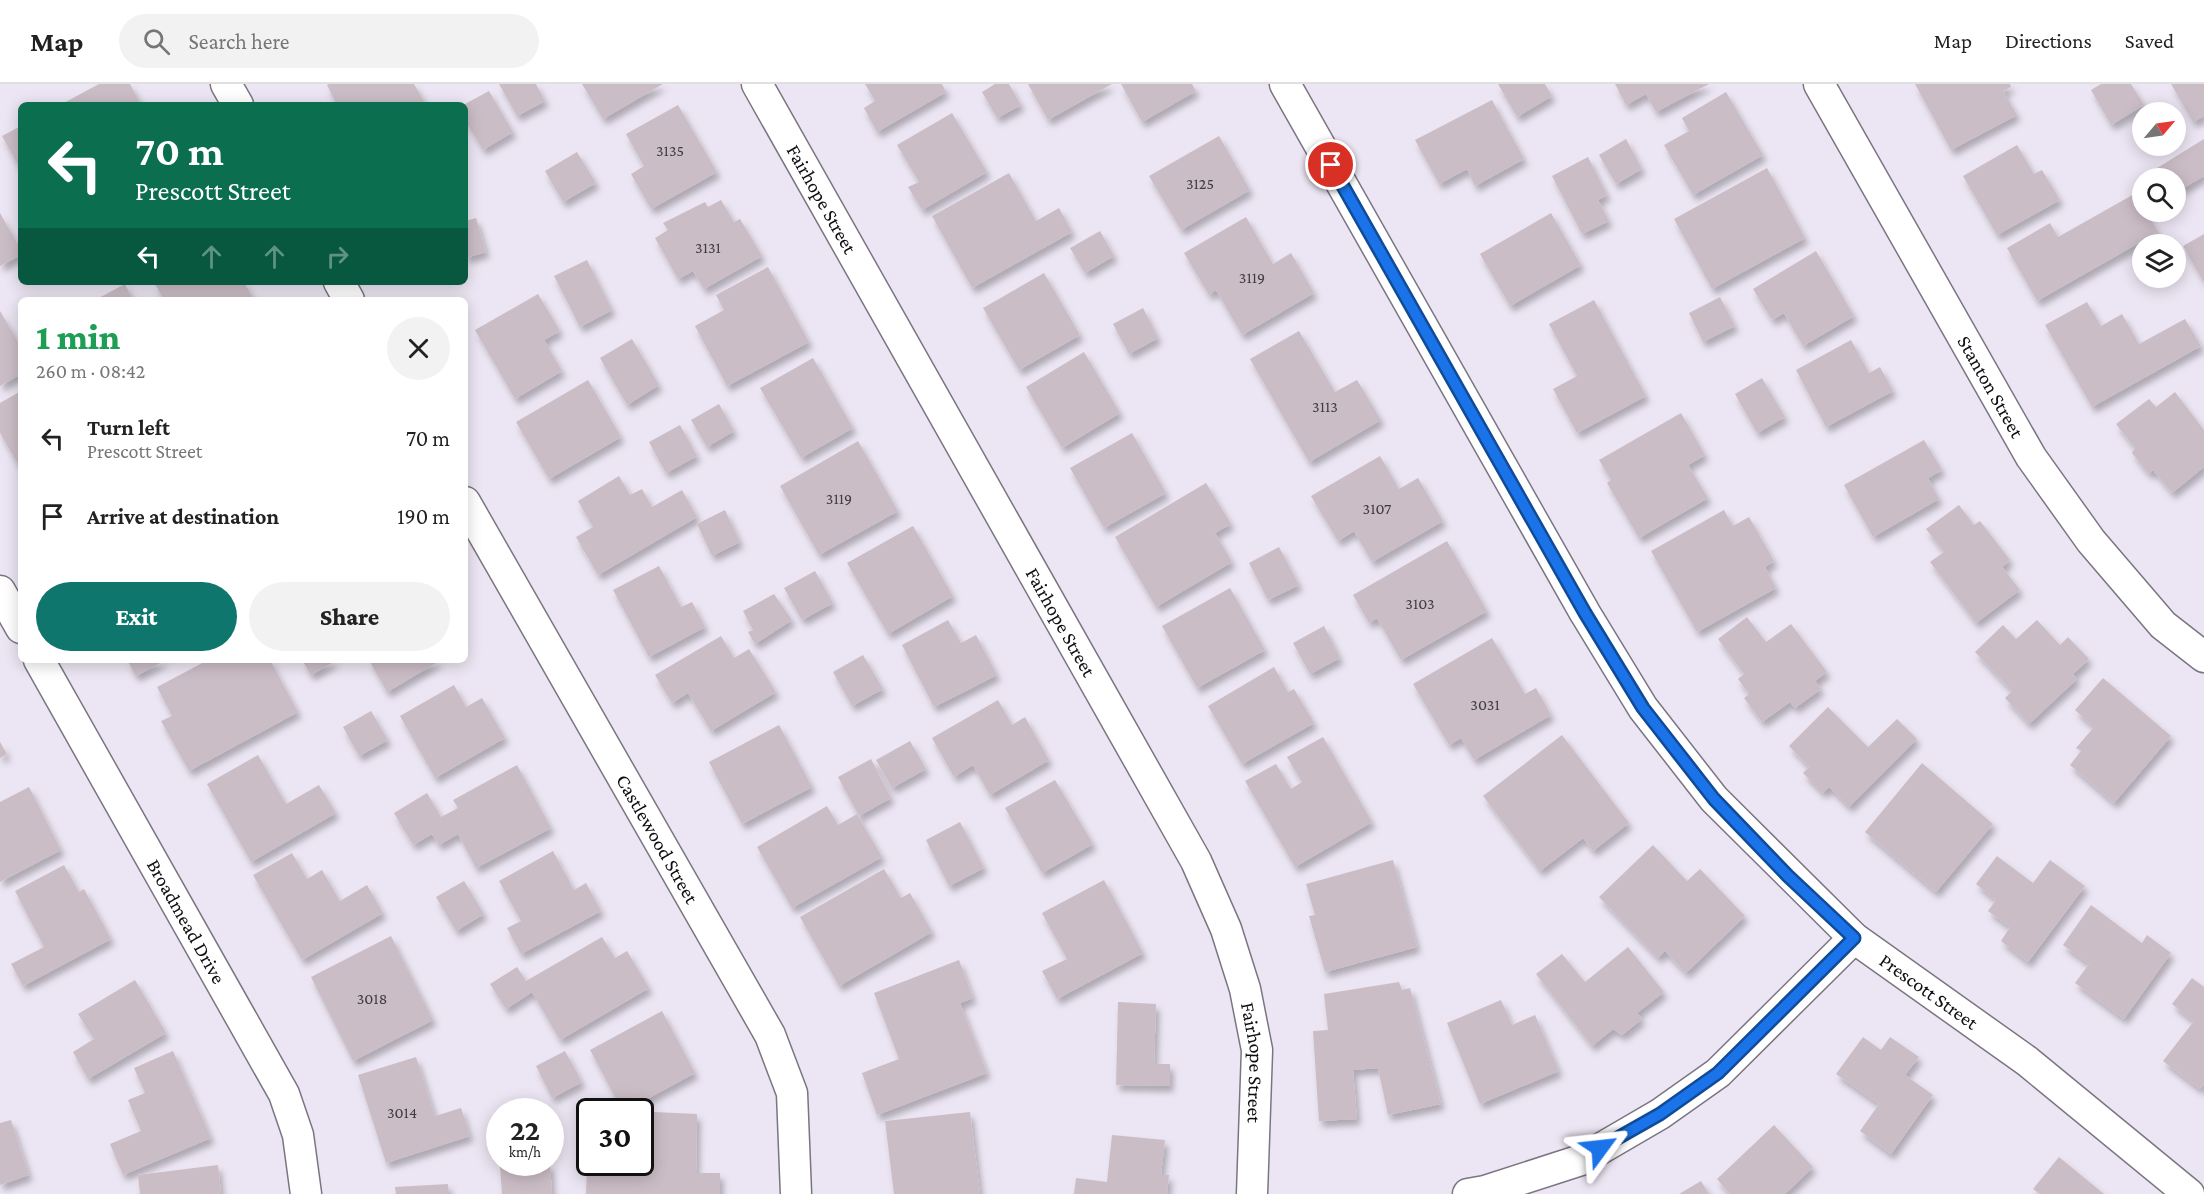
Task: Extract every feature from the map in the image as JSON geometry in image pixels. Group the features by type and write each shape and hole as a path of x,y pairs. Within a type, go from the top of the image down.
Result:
{"street":[{"path":"226,84 236,102"},
{"name":"Fairhope Street","path":"757,84 1196,861 1226,929 1245,988 1257,1050 1252,1194"},
{"name":"Prescott Street","path":"1285,84 1585,613 1643,708 1714,799 1788,876 1854,938 2027,1061 2189,1194"},
{"name":"Stanton Street","path":"1819,84 2031,457 2091,541 2163,625 2204,657"},
{"name":"Castlewood Street","path":"468,507 770,1035 792,1093 795,1194"},
{"path":"0,591 18,623"},
{"name":"Broadmead Drive","path":"41,663 284,1094 298,1135 306,1194"},
{"path":"1468,1194 1485,1191 1581,1160 1660,1114 1718,1073 1854,938"}],"building":[{"path":"99,84 130,84 139,102 66,102"},
{"path":"414,84 424,102 336,102 327,85"},
{"path":"499,84 536,84 545,101 517,116"},
{"path":"582,84 663,84 603,119"},
{"path":"865,84 942,84 946,92 877,132 864,108 875,101"},
{"path":"995,84 1009,84 1021,105 997,118 982,92"},
{"path":"1028,84 1112,84 1048,120"},
{"path":"1121,84 1192,84 1196,91 1142,122"},
{"path":"1498,84 1545,84 1552,96 1517,117"},
{"path":"1615,84 1709,84 1656,112 1646,94 1626,105"},
{"path":"1915,84 2010,84 2011,87 2003,91 2017,115 1951,150"},
{"path":"2101,84 2131,84 2142,102 2132,102 2132,112 2111,125 2091,90"},
{"path":"2171,84 2204,84 2204,116 2193,122 2186,110 2186,102 2181,102"},
{"path":"489,91 513,132 483,150 468,125 468,102"},
{"path":"1726,92 1763,155 1693,195 1664,145 1689,131 1682,118"},
{"path":"1492,100 1524,159 1475,186 1467,169 1439,184 1415,140"},
{"path":"678,105 717,172 651,209 631,174 644,166 626,134"},
{"path":"952,113 987,172 922,210 908,187 919,182 897,145"},
{"path":"18,128 18,165 2,136"},
{"path":"1219,136 1250,190 1181,230 1149,176"},
{"path":"1626,139 1642,169 1616,184 1599,155"},
{"path":"2204,139 2204,176 2186,187 2186,168 2157,168 2177,156 2186,156 2186,150"},
{"path":"2017,145 2034,174 2042,170 2060,200 1997,235 1963,176"},
{"path":"577,152 596,183 563,202 545,171"},
{"path":"1588,157 1607,195 1598,200 1609,221 1582,234 1552,176"},
{"path":"1767,168 1805,238 1712,289 1674,219"},
{"path":"1009,173 1036,221 1059,208 1072,232 972,288 932,216"},
{"path":"2132,195 2132,222 2152,222 2158,232 2132,234 2132,247 2037,301 2007,248 2050,223 2058,237"},
{"path":"721,200 734,222 740,219 762,256 704,289 693,271 678,279 655,238 668,230 663,223 705,202 708,207"},
{"path":"0,213 18,245 18,257 0,266"},
{"path":"1551,213 1581,265 1510,306 1480,254"},
{"path":"1246,217 1273,264 1291,253 1314,293 1242,335 1216,290 1209,295 1184,253"},
{"path":"476,218 486,252 468,257 468,220"},
{"path":"1100,231 1114,256 1085,273 1070,248"},
{"path":"2204,234 2204,283 2186,251 2186,244"},
{"path":"1816,251 1854,316 1803,346 1784,313 1772,320 1753,289"},
{"path":"587,260 612,310 580,327 554,276"},
{"path":"768,267 809,342 727,386 695,326 724,310 716,295"},
{"path":"1044,273 1080,335 1019,370 983,308"},
{"path":"126,285 132,297 101,297"},
{"path":"156,285 246,285 252,297 162,297"},
{"path":"538,294 560,331 544,340 562,371 515,399 475,330"},
{"path":"1720,297 1735,326 1703,342 1689,313"},
{"path":"1594,300 1646,396 1577,433 1553,389 1577,376 1549,324"},
{"path":"2087,302 2101,326 2122,314 2139,344 2185,319 2201,346 2092,407 2045,325"},
{"path":"1143,308 1158,338 1129,354 1113,324"},
{"path":"0,311 18,341 18,376 0,386"},
{"path":"1299,331 1335,392 1357,380 1381,420 1309,462 1250,359"},
{"path":"632,339 659,385 627,405 600,358"},
{"path":"1851,340 1869,373 1880,367 1893,391 1826,427 1796,370"},
{"path":"1084,352 1120,413 1062,448 1026,387"},
{"path":"813,358 853,428 801,458 760,388"},
{"path":"1762,378 1785,417 1757,433 1735,394"},
{"path":"588,380 621,437 549,479 516,422"},
{"path":"2175,392 2204,430 2204,467 2172,493 2153,470 2149,474 2132,453 2135,448 2116,424 2149,399 2156,407"},
{"path":"18,393 18,464 0,433 0,403"},
{"path":"719,404 734,431 707,447 691,420"},
{"path":"1681,413 1705,455 1688,465 1708,498 1639,538 1607,483 1611,480 1599,460"},
{"path":"680,425 697,456 666,473 649,442"},
{"path":"1132,433 1166,493 1104,528 1070,468"},
{"path":"1924,440 1942,470 1928,478 1939,499 1873,537 1844,485"},
{"path":"858,441 898,511 819,555 780,486"},
{"path":"1380,456 1399,489 1418,478 1443,521 1372,562 1354,531 1338,541 1311,496"},
{"path":"619,476 630,495 642,489 652,507 682,490 697,517 598,575 576,537 593,527 578,501"},
{"path":"1206,483 1231,524 1215,533 1232,562 1156,607 1115,537"},
{"path":"1959,505 1974,525 1980,521 2010,560 2002,567 2020,590 1976,623 1930,562 1944,552 1926,529"},
{"path":"725,510 740,542 712,556 697,524"},
{"path":"1724,510 1733,526 1749,517 1774,561 1765,567 1776,588 1697,632 1651,551"},
{"path":"913,526 953,596 888,634 847,563"},
{"path":"1447,541 1487,611 1401,660 1377,618 1369,623 1353,595"},
{"path":"1279,547 1299,585 1268,600 1249,563"},
{"path":"659,566 681,607 692,602 705,627 649,657 613,590"},
{"path":"815,571 833,603 802,620 784,588"},
{"path":"1230,588 1265,650 1197,688 1162,626"},
{"path":"774,594 792,620 755,644 748,632 753,630 743,611"},
{"path":"1747,617 1766,642 1791,624 1827,672 1815,681 1821,689 1795,708 1790,702 1762,722 1744,698 1749,694 1738,679 1744,674 1718,639"},
{"path":"948,620 961,643 976,635 997,675 934,707 902,645"},
{"path":"2037,620 2060,645 2068,637 2089,659 2073,674 2077,679 2029,724 2005,698 2012,691 1975,652 2003,625 2016,639"},
{"path":"1324,626 1340,658 1310,674 1293,643"},
{"path":"721,636 734,658 749,649 776,692 711,731 688,693 672,703 655,675"},
{"path":"1492,638 1525,694 1536,688 1551,715 1474,760 1461,738 1449,745 1413,684"},
{"path":"863,655 883,689 852,706 833,672"},
{"path":"129,663 160,663 136,676"},
{"path":"202,663 272,663 298,712 189,771 161,721 172,716 157,687"},
{"path":"304,663 332,663 311,675"},
{"path":"371,663 436,663 387,692"},
{"path":"1274,667 1288,692 1294,689 1314,723 1242,764 1208,706"},
{"path":"2103,678 2171,736 2114,803 2070,765 2081,751 2076,748 2094,727 2075,710"},
{"path":"454,685 466,707 482,698 505,738 435,778 400,716"},
{"path":"998,700 1012,725 1025,717 1049,760 990,795 973,765 954,777 932,738"},
{"path":"1828,707 1868,747 1897,719 1917,739 1849,807 1829,787 1823,793 1803,773 1809,767 1789,746"},
{"path":"371,711 388,740 359,756 343,727"},
{"path":"779,725 812,787 742,824 709,762"},
{"path":"1562,735 1629,823 1593,851 1583,838 1540,871 1483,796"},
{"path":"1323,737 1372,822 1295,867 1245,781 1276,764 1291,789 1302,782 1287,757"},
{"path":"910,741 926,769 892,788 876,760"},
{"path":"0,742 7,754 0,758"},
{"path":"258,755 286,804 319,785 336,813 251,862 207,784"},
{"path":"871,759 891,798 859,816 838,777"},
{"path":"1922,763 1993,824 1936,892 1865,832"},
{"path":"517,765 551,828 476,868 458,834 439,845 432,834 413,845 394,813 427,793 441,817 458,808 453,800"},
{"path":"1055,780 1093,844 1042,873 1005,808"},
{"path":"29,787 61,850 0,882 0,802"},
{"path":"827,806 838,825 857,814 882,857 792,908 757,847"},
{"path":"960,822 984,868 949,886 926,840"},
{"path":"1653,845 1687,881 1700,869 1745,916 1686,973 1665,951 1658,958 1599,897"},
{"path":"553,851 574,890 586,883 601,911 521,954 507,928 521,921 499,881"},
{"path":"292,853 307,879 322,870 340,901 367,885 383,913 302,960 253,875"},
{"path":"1997,856 2033,883 2050,860 2085,886 2028,962 2001,941 2010,927 1988,911 1996,900 1976,884"},
{"path":"1393,860 1417,947 1325,972 1309,916 1315,915 1306,884"},
{"path":"64,865 79,892 84,889 111,939 23,986 11,964 44,947 15,891"},
{"path":"884,869 901,898 910,893 932,932 839,986 800,917"},
{"path":"1104,880 1143,953 1057,999 1042,971 1067,959 1042,913"},
{"path":"464,881 484,914 456,931 436,897"},
{"path":"2091,905 2142,943 2147,935 2171,953 2124,1019 2075,983 2089,964 2063,945"},
{"path":"391,936 433,1020 353,1061 311,977"},
{"path":"602,937 615,958 627,951 649,988 560,1040 532,992 506,1009 490,984 517,967 526,981"},
{"path":"1628,947 1664,992 1637,1013 1642,1019 1622,1035 1613,1029 1592,1046 1536,974 1562,954 1585,982"},
{"path":"959,960 973,998 960,1003 987,1073 877,1115 862,1073 899,1059 874,993"},
{"path":"2192,978 2204,987 2204,1084 2200,1089 2163,1061 2194,1021 2172,1004"},
{"path":"135,980 166,1033 88,1079 73,1052 94,1039 78,1014"},
{"path":"1399,982 1402,990 1410,988 1441,1104 1388,1115 1378,1068 1353,1070 1357,1119 1319,1121 1313,1031 1328,1030 1324,994"},
{"path":"1501,1000 1512,1025 1535,1015 1559,1071 1480,1104 1447,1023"},
{"path":"1118,1002 1156,1004 1154,1064 1170,1064 1170,1086 1116,1085"},
{"path":"662,1011 695,1073 649,1098 616,1098 590,1050"},
{"path":"1863,1037 1881,1050 1890,1037 1919,1057 1905,1075 1933,1095 1891,1154 1860,1131 1879,1104 1836,1074"},
{"path":"173,1051 211,1138 123,1175 110,1144 141,1131 128,1100 145,1093 134,1068"},
{"path":"565,1051 582,1082 552,1098 536,1066"},
{"path":"416,1057 435,1116 461,1108 470,1136 386,1163 358,1075"},
{"path":"654,1112 697,1114 696,1173 720,1173 720,1194 586,1194 587,1176 654,1176"},
{"path":"970,1112 980,1194 894,1194 885,1121"},
{"path":"11,1120 29,1175 0,1185 0,1123"},
{"path":"1774,1125 1813,1167 1785,1194 1730,1194 1717,1179"},
{"path":"1112,1135 1165,1140 1161,1175 1169,1175 1167,1194 1074,1194 1076,1178 1107,1182"},
{"path":"2059,1157 2104,1194 2040,1194 2033,1189"},
{"path":"218,1165 221,1194 140,1194 138,1175"},
{"path":"501,1176 551,1176 552,1194 502,1194"},
{"path":"1701,1181 1709,1194 1679,1194"},
{"path":"448,1184 449,1194 396,1194 395,1187"}],"route":[{"path":"1331,165 1585,613 1643,708 1714,799 1788,876 1854,938 1718,1073 1660,1114 1600,1148"}]}
